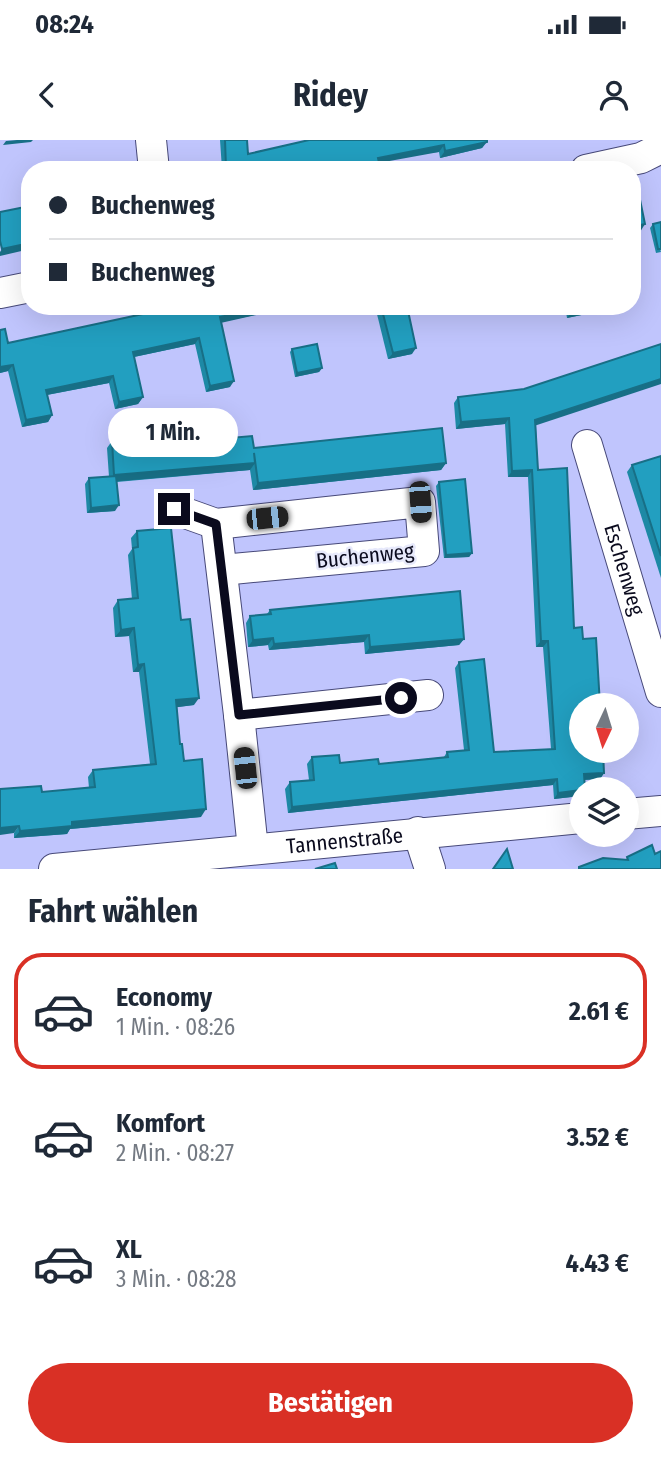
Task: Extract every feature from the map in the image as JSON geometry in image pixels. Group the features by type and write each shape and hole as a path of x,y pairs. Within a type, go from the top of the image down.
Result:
{"street":[{"path":"151,140 153,161"},
{"path":"627,161 641,158 661,148"},
{"path":"0,293 21,289"},
{"name":"Eschenweg","path":"587,445 661,692"},
{"name":"Buchenweg","path":"174,509 216,524 420,502 424,551 222,570"},
{"path":"216,524 239,715 268,855"},
{"path":"239,715 428,695"},
{"path":"639,813 661,811"},
{"name":"Tannenstraße","path":"54,869 268,855 418,832 569,819"},
{"name":"Tannenstraße","path":"418,832 430,869"}],"building":[{"path":"225,140 247,140 248,154 309,140 487,140 445,151 444,145 378,158 379,161 226,161"},
{"path":"641,205 645,224 641,225"},
{"path":"21,208 21,245 2,249 0,212"},
{"path":"661,222 661,249 658,249 653,224"},
{"path":"138,315 229,315 220,317 234,381 210,386 199,338 133,352 143,397 119,402 113,376 46,390 52,415 26,420 13,365 0,367 0,330 5,329 8,343"},
{"path":"383,315 409,315 416,348 393,353"},
{"path":"317,344 322,368 297,373 292,349"},
{"path":"661,344 661,379 535,420 538,470 567,468 574,628 582,627 583,639 596,638 599,693 569,693 569,763 604,763 604,773 569,777 569,792 558,793 557,779 292,807 290,782 314,780 312,757 339,755 340,763 378,759 379,764 448,757 447,752 469,750 459,662 484,659 494,752 555,749 548,641 541,641 532,470 512,471 509,418 461,422 458,397 524,389"},
{"path":"442,428 446,463 258,483 254,453 255,463 114,475 112,441 218,431 219,439 252,436 254,448"},
{"path":"661,456 661,556 632,465"},
{"path":"116,476 119,505 91,508 89,478"},
{"path":"465,479 472,553 446,555 439,482"},
{"path":"171,528 181,620 190,619 199,698 176,700 180,744 184,761 202,759 206,809 72,822 72,826 20,831 19,826 0,828 0,789 41,786 42,792 95,787 93,770 156,764 144,664 138,665 134,628 121,630 118,600 138,598 133,548 138,547 137,531"},
{"path":"460,591 464,639 370,647 369,635 274,644 273,638 253,640 250,616 271,614 270,610"},
{"path":"652,845 655,854 661,851 661,869 579,869 603,858 628,860 627,857"},
{"path":"507,849 513,869 493,869"},
{"path":"335,863 337,869 315,869"}],"route":[{"path":"174,509 216,524 239,715 401,698"}]}
